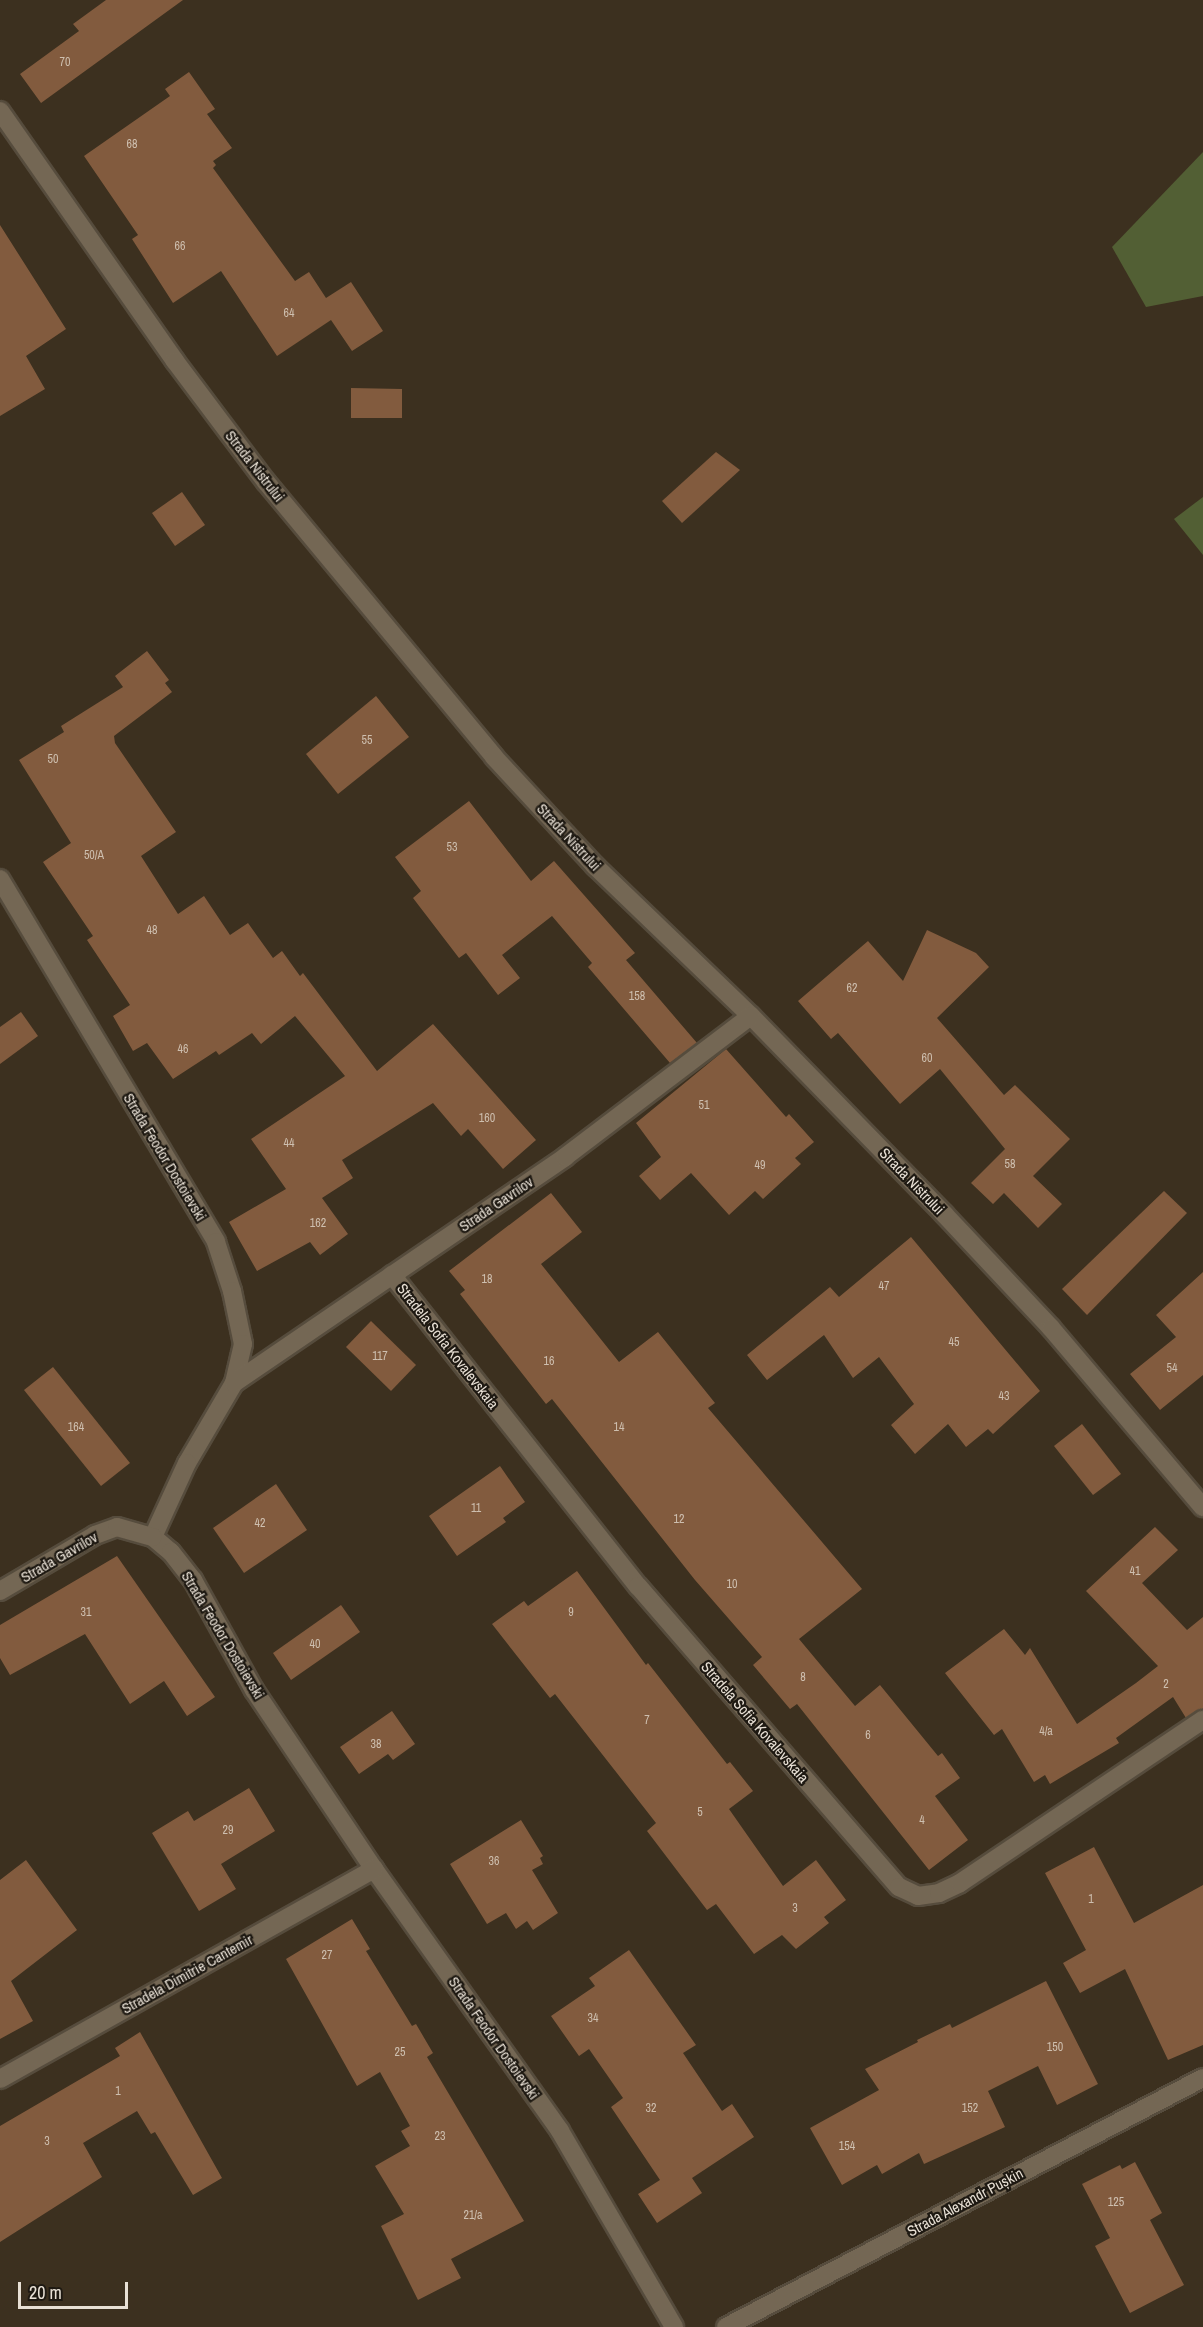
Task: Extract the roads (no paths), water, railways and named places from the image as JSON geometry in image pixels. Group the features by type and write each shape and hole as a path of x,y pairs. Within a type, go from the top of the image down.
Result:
{"street":[{"name":"Strada Nistrului","path":"0,111 175,361 273,491 502,765 595,866 751,1016 1051,1328 1203,1507"},
{"name":"Strada Feodor Dostoievski","path":"0,879 216,1242 232,1291 243,1344 234,1383 187,1463 153,1537 171,1552 193,1580 254,1690 374,1869 560,2131 674,2327"},
{"name":"Strada Gavrilov","path":"234,1383 566,1157 751,1016"},
{"name":"Stradela Sofia Kovalevskaia","path":"392,1275 638,1586 899,1887 918,1896 939,1893 960,1883 1203,1720"},
{"name":"Strada Gavrilov","path":"0,1591 95,1535 117,1527 153,1537"},
{"name":"Stradela Dimitrie Cantemir","path":"0,2079 374,1869"},
{"name":"Strada Alexandr Pușkin","path":"726,2327 1203,2078"}]}
